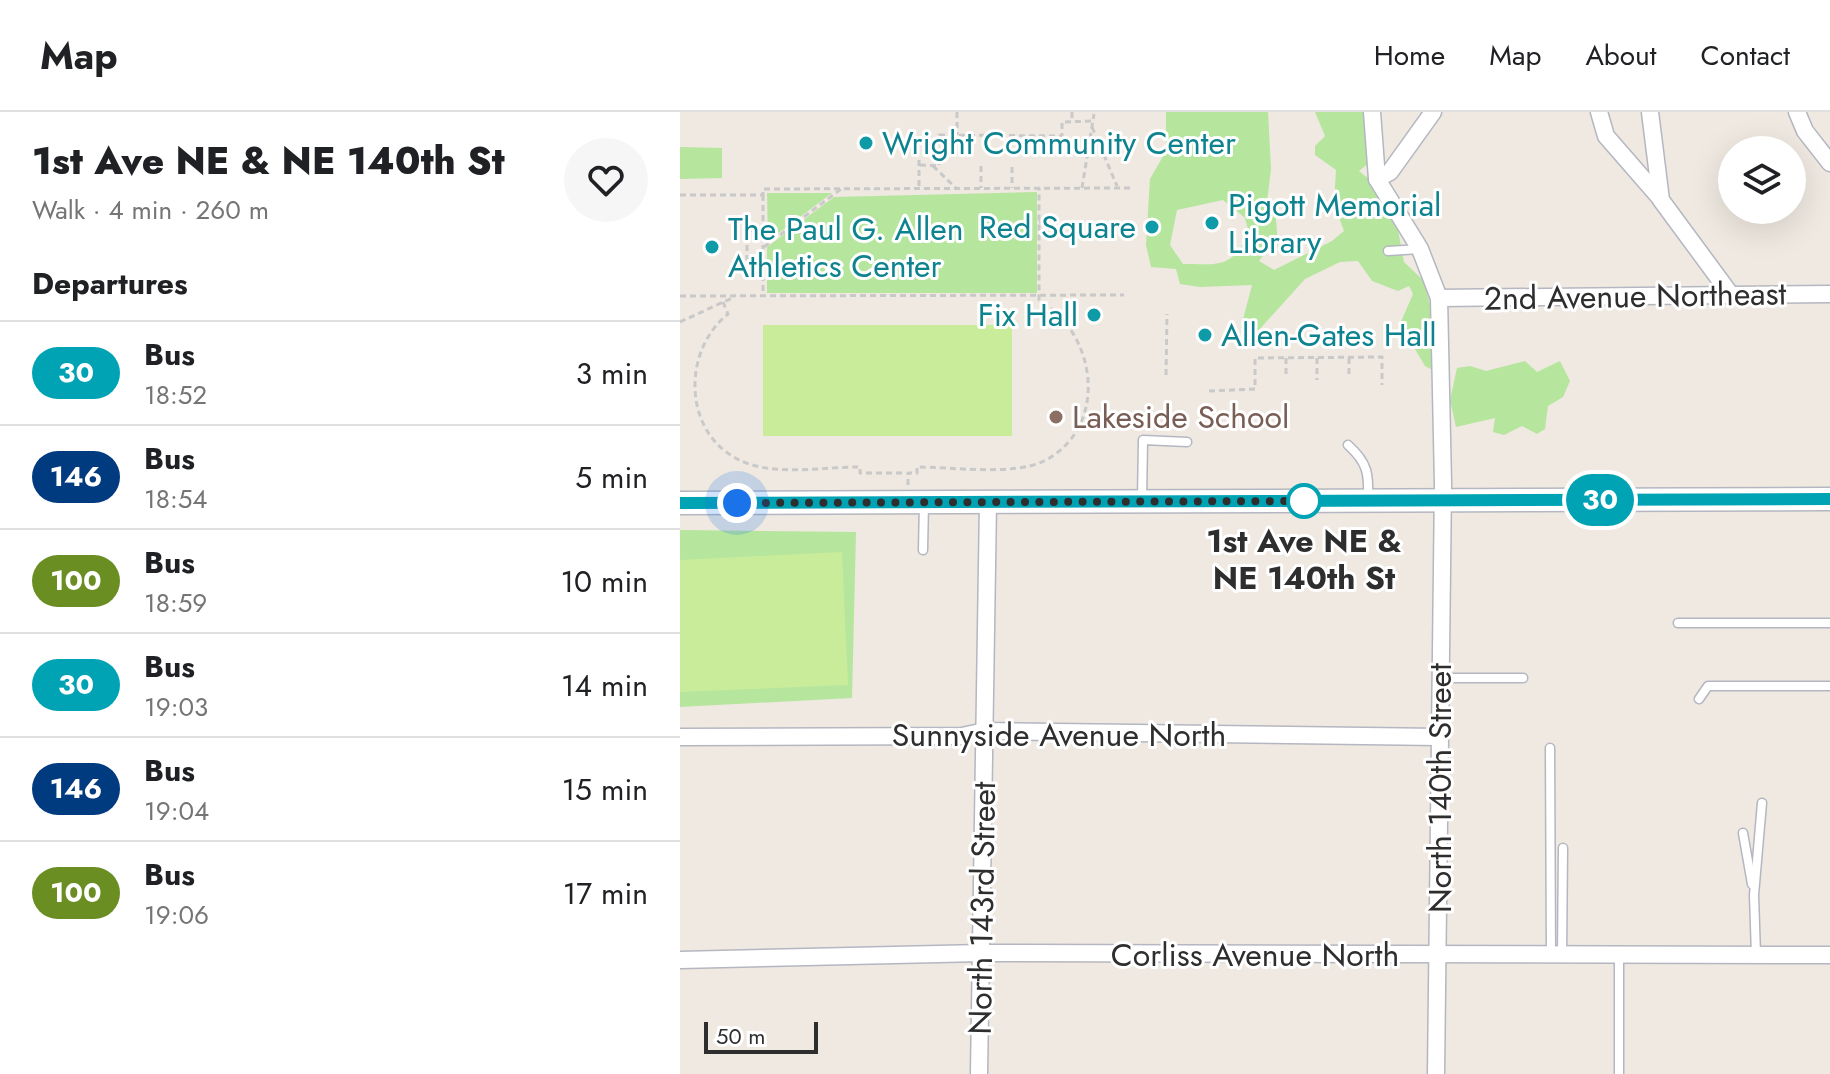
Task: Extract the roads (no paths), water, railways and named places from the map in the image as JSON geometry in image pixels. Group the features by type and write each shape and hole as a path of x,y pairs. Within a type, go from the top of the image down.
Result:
{"street":[{"path":"1372,112 1377,179 1420,249 1439,298"},
{"path":"1377,179 1390,172 1433,112"},
{"path":"1599,112 1606,136 1661,200 1731,295"},
{"path":"1650,112 1661,200"},
{"path":"1797,112 1805,131 1830,163"},
{"name":"2nd Avenue Northeast","path":"1439,298 1830,294"},
{"name":"North 140th Street","path":"1436,1074 1440,956 1439,737 1443,501 1439,298"},
{"path":"680,503 916,496 988,502 1830,499"},
{"name":"North 143rd Street","path":"979,1074 988,502"},
{"name":"Sunnyside Avenue North","path":"680,737 962,736 985,731 1439,737"},
{"name":"Corliss Avenue North","path":"680,960 982,953 1830,955"}],"lane":[{"path":"1388,251 1420,249"},
{"path":"1142,502 1143,440 1187,442"},
{"path":"1348,445 1362,458 1369,471 1368,501"},
{"path":"916,496 923,550"},
{"path":"1678,623 1830,623"},
{"path":"1440,678 1523,678"},
{"path":"1699,699 1708,686 1830,686"},
{"path":"1550,748 1556,956"},
{"path":"1756,955 1754,895 1762,803"},
{"path":"1743,833 1754,895"},
{"path":"1556,956 1563,848"},
{"path":"1619,956 1619,1074"}],"place":[{"name":"Wright Community Center","path":"866,143"},
{"name":"Pigott Memorial Library","path":"1212,223"},
{"name":"Red Square","path":"1152,227"},
{"name":"The Paul G. Allen Athletics Center","path":"712,247"},
{"name":"Fix Hall","path":"1094,315"},
{"name":"Allen-Gates Hall","path":"1205,335"},
{"name":"Lakeside School","path":"1056,417"},
{"name":"1st Ave NE & NE 140th St","path":"1304,501"}]}
